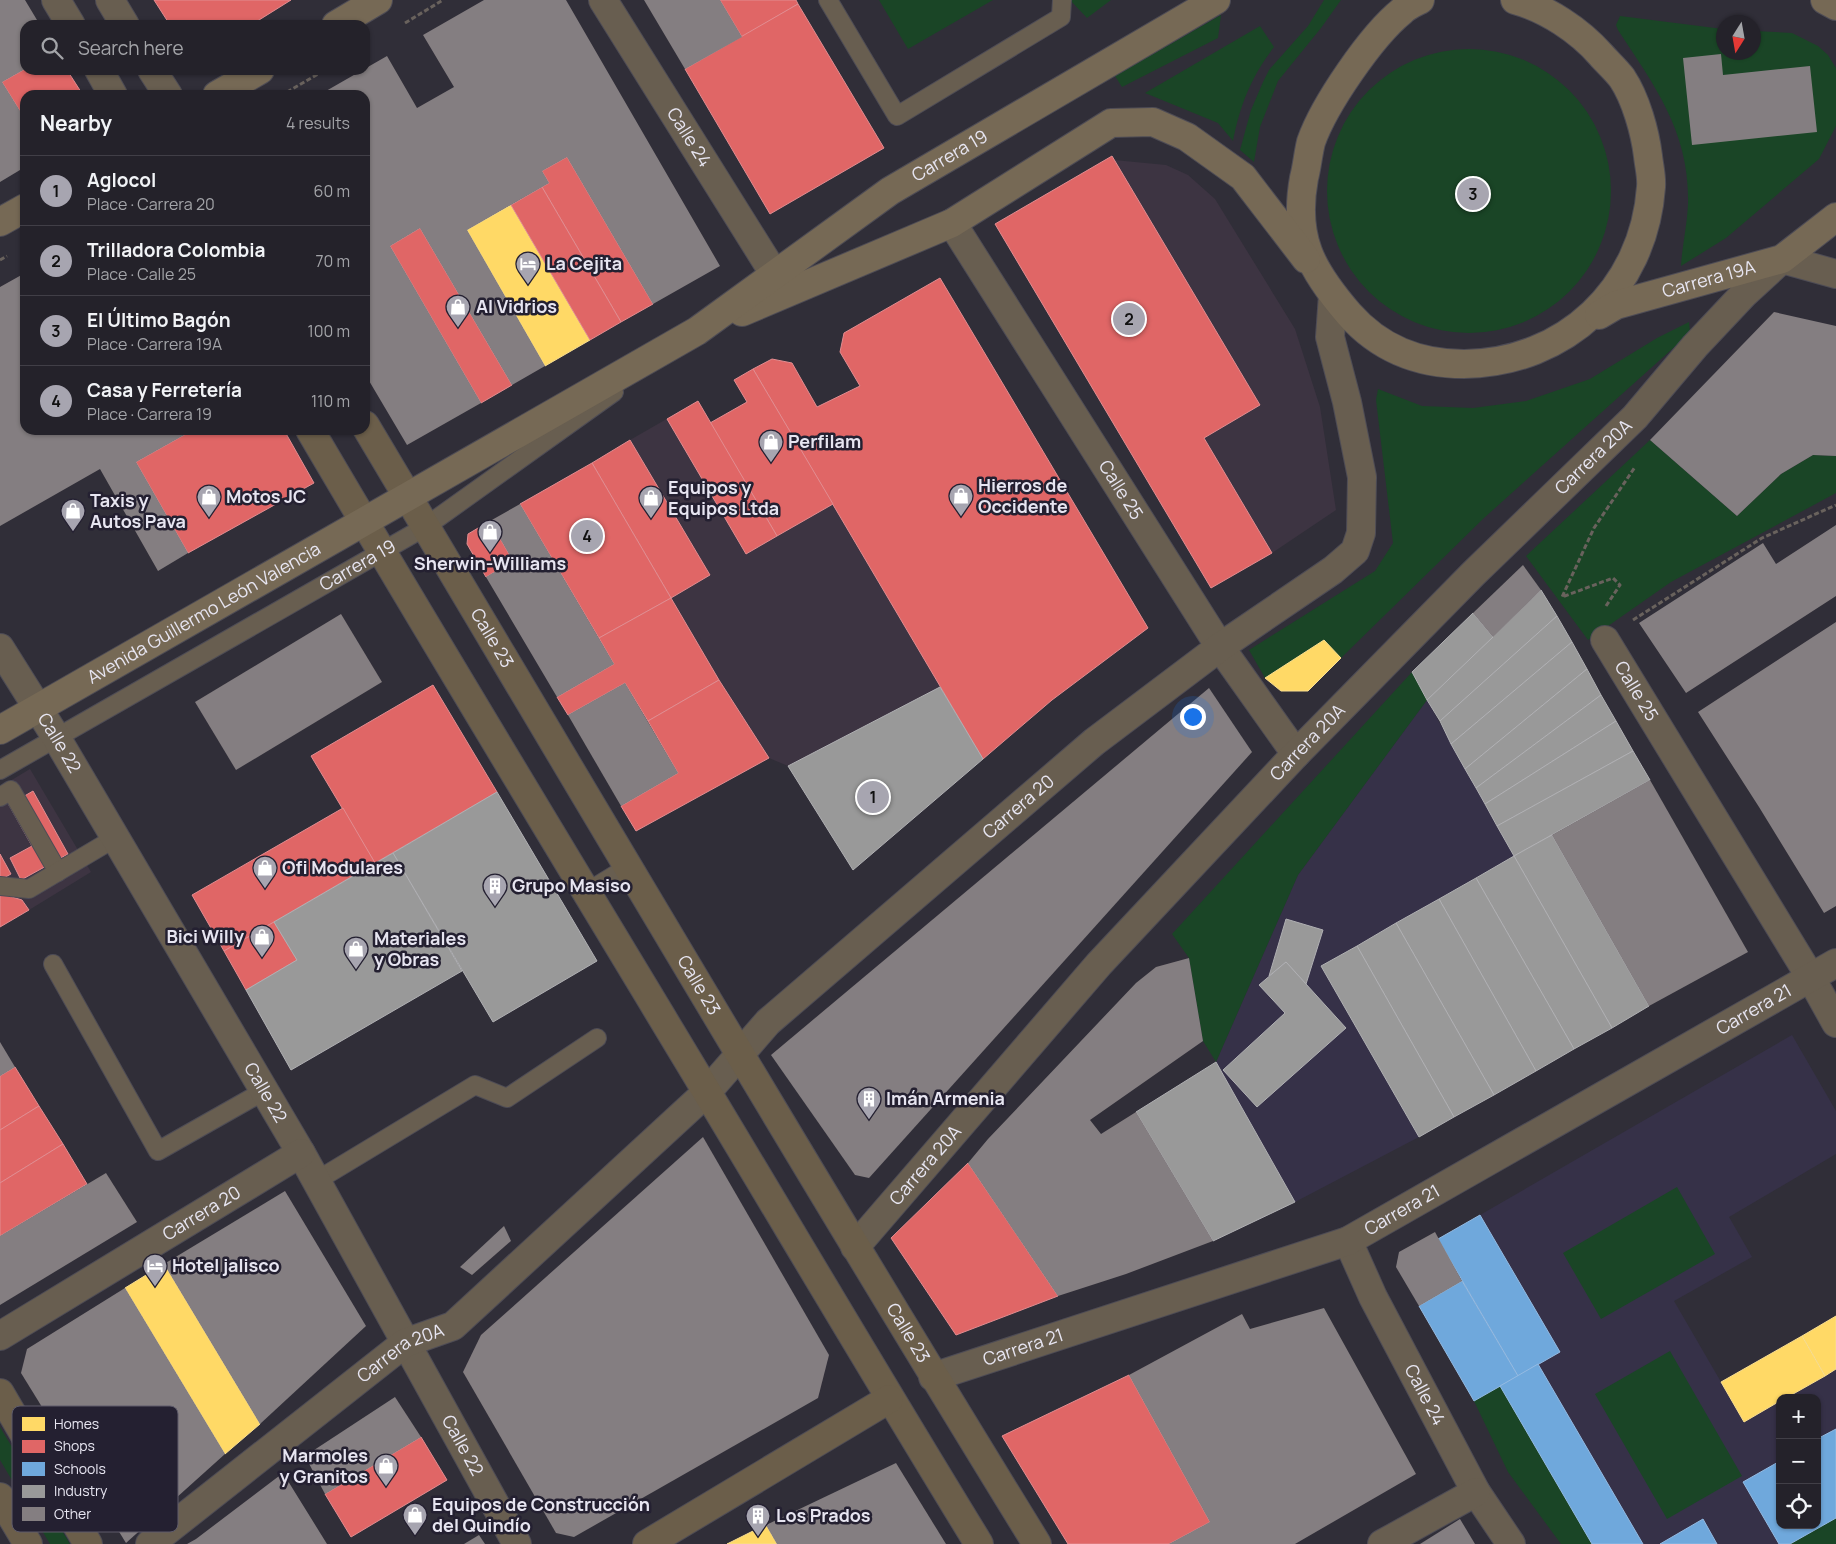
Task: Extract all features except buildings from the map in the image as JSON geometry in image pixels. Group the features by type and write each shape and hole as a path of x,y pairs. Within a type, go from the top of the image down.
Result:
{"main road":[{"path":"344,20 378,0"},
{"name":"Carrera 19","path":"408,498 697,331 890,192 1216,0"},
{"path":"1825,0 1836,6"},
{"path":"1314,268 1302,230 1300,206 1311,142 1331,102 1350,73 1408,3"},
{"path":"697,331 952,223 1111,123 1153,122 1187,137 1243,177 1333,295 1362,328 1397,352 1443,364 1490,363 1535,352 1576,329 1616,290 1641,240 1651,186 1645,131 1623,80 1586,38 1531,3"},
{"path":"226,90 251,75"},
{"path":"0,222 20,211"},
{"name":"Carrera 19A","path":"1576,329 1616,305 1782,259 1834,215"},
{"name":"Calle 23","path":"370,434 739,1055 933,1377 1038,1544"},
{"path":"313,435 381,552 707,1092 889,1399 979,1544"},
{"name":"Avenida Guillermo León Valencia","path":"0,730 408,498"},
{"path":"0,1393 12,1414"},
{"path":"647,1544 889,1399"},
{"path":"0,1496 12,1517"},
{"path":"21,1532 28,1544"},
{"path":"81,1532 88,1544"}],"street":[{"path":"56,0 68,20"},
{"path":"110,0 122,20"},
{"name":"Calle 24","path":"603,0 775,275"},
{"path":"101,75 110,90"},
{"path":"155,75 165,90"},
{"name":"Calle 25","path":"952,223 1220,647 1296,754"},
{"path":"1782,259 1836,274"},
{"name":"Carrera 20A","path":"855,1247 1099,964 1296,754 1473,574 1635,417 1720,320 1782,259"},
{"name":"Carrera 20","path":"707,1092 768,1022 1094,742 1220,647 1333,570 1354,551 1361,533 1362,477 1347,402 1330,338 1333,295"},
{"name":"Calle 25","path":"1605,640 1811,978 1836,1023"},
{"name":"Calle 22","path":"0,648 56,737 301,1153 517,1544"},
{"name":"Carrera 21","path":"933,1377 1348,1241 1836,963"},
{"name":"Carrera 20A","path":"178,1522 405,1343 453,1326 707,1092"},
{"name":"Carrera 20","path":"0,1336 301,1153"},
{"name":"Calle 24","path":"1348,1241 1374,1297 1476,1492 1511,1544"},
{"path":"1382,1544 1476,1492"},
{"name":"Carrera 20A","path":"150,1544 165,1532"}],"lane":[{"path":"828,0 897,116 1061,17 1062,0"},
{"name":"Carrera 19","path":"0,770 426,528 697,331"},
{"path":"0,797 11,790 58,872"},
{"path":"0,886 29,889 115,838"},
{"path":"587,892 628,867"},
{"path":"53,964 158,1151 264,1092"},
{"path":"316,1181 475,1085 507,1098 597,1038"}],"path":[{"path":"291,90 316,75"},
{"path":"1636,466 1594,528 1562,597 1613,578 1620,585 1602,613 1605,640 1639,615 1762,538 1836,505"}],"shaded area":[{"path":"1114,160 1166,165 1188,175 1215,199 1295,329 1320,407 1336,510 1272,553 1204,438 1259,405"},
{"path":"698,401 777,536 833,504 940,687 788,766 769,758 719,680 671,598 710,575 630,440"},
{"path":"1427,700 1514,856 1321,966 1419,1137 1295,1202 1216,1062 1298,875"},
{"path":"30,769 91,872 29,910 22,900 0,895 0,787"},
{"path":"1792,1035 1836,1111 1836,1154 1729,1217 1752,1257 1674,1301 1721,1382 1802,1336 1825,1375 1836,1369 1836,1518 1821,1526 1821,1394 1776,1394 1776,1529 1817,1529 1790,1544 1592,1544 1500,1386 1559,1351 1480,1215"}],"green space":[{"path":"879,0 993,0 908,49"},
{"path":"1070,0 1111,0 1087,18"},
{"path":"1324,0 1341,0 1278,81 1260,127 1254,162 1240,150 1251,110 1263,82 1269,70 1308,26"},
{"path":"1221,15 1218,38 1122,87 1115,76"},
{"path":"1620,16 1716,28 1716,60 1761,60 1761,31 1792,33 1818,46 1828,55 1836,68 1836,126 1819,159 1726,238 1681,266 1688,205 1687,179 1683,155 1677,133 1668,112 1616,25"},
{"path":"1260,26 1274,47 1259,69 1247,92 1233,141 1218,123 1145,93"},
{"path":"1455,49 1483,49 1510,55 1536,66 1570,90 1587,112 1600,137 1609,163 1611,191 1609,219 1600,245 1587,270 1570,292 1536,316 1510,327 1483,333 1455,333 1428,327 1402,316 1368,292 1344,258 1333,232 1327,205 1327,177 1333,150 1344,124 1368,90 1402,66 1428,55"},
{"path":"1689,322 1690,333 1484,518 1341,658 1324,641 1265,678 1249,650 1375,571 1393,543 1376,400 1378,389 1422,406 1473,408 1526,401 1590,379 1657,338"},
{"path":"1650,440 1737,516 1781,474 1813,455 1836,456 1836,493 1671,582 1588,640 1526,556"},
{"path":"1412,672 1427,700 1298,875 1216,1062 1203,1041 1189,958 1172,934"},
{"path":"1677,1187 1715,1254 1601,1319 1563,1253"},
{"path":"1670,1351 1742,1476 1667,1519 1595,1394"},
{"path":"1500,1386 1592,1544 1561,1544 1508,1472 1474,1401"},
{"path":"0,1427 12,1447 12,1480 0,1460"},
{"path":"1836,1518 1836,1544 1790,1544 1817,1529 1821,1529 1821,1526"},
{"path":"43,1532 63,1532 70,1544 50,1544"}],"place":[{"name":"El Último Bagón","path":"1473,194"},
{"name":"La Cejita","path":"528,285"},
{"name":"Trilladora Colombia","path":"1129,319"},
{"name":"Al Vidrios","path":"458,328"},
{"name":"Perfilam","path":"771,463"},
{"name":"Hierros de Occidente","path":"961,517"},
{"name":"Motos JC","path":"209,518"},
{"name":"Equipos y Equipos Ltda","path":"651,519"},
{"name":"Taxis y Autos Pava","path":"73,532"},
{"name":"Casa y Ferretería","path":"587,536"},
{"name":"Sherwin-Williams","path":"490,553"},
{"name":"Aglocol","path":"873,797"},
{"name":"Ofi Modulares","path":"265,889"},
{"name":"Grupo Masiso","path":"495,907"},
{"name":"Bici Willy","path":"262,958"},
{"name":"Materiales y Obras","path":"356,970"},
{"name":"Imán Armenia","path":"869,1120"},
{"name":"Hotel jalisco","path":"155,1287"},
{"name":"Marmoles y Granitos","path":"386,1487"},
{"name":"Equipos de Construcción del Quindío","path":"415,1536"},
{"name":"Los Prados","path":"758,1537"}]}
